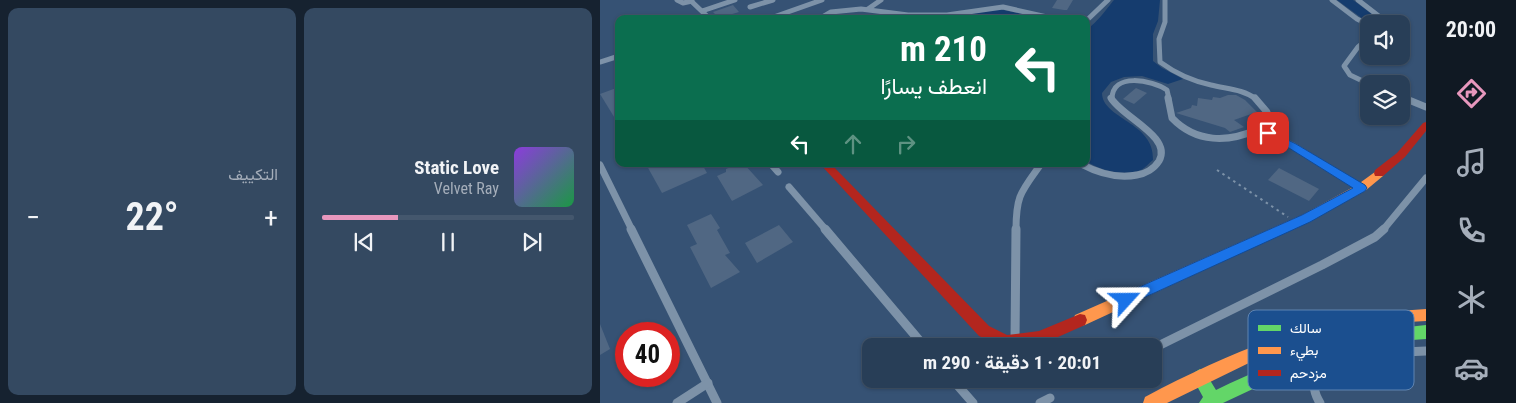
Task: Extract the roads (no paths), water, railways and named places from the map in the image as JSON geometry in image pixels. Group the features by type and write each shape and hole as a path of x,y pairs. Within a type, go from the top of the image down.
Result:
{"street":[{"path":"677,0 683,3 691,1 706,15"},
{"path":"702,11 736,0"},
{"path":"750,7 773,0"},
{"path":"779,15 822,0"},
{"path":"868,9 881,0"},
{"path":"1090,17 1108,0"},
{"path":"1088,167 1103,173 1126,176 1146,173 1159,162 1162,152 1154,136 1116,106 1112,100 1111,95 1114,88 1129,81 1146,81 1164,87 1169,93 1172,118 1193,136 1220,139 1243,136 1258,129 1266,118 1267,112 1247,93 1237,89 1217,87 1198,81 1160,62 1158,39 1165,22 1166,0"},
{"path":"1332,0 1360,20"},
{"path":"1358,0 1377,15"},
{"path":"828,15 837,11 868,9 908,15 947,15 992,7 1007,7 1040,15"},
{"path":"1360,45 1344,66 1350,75 1360,80"},
{"path":"600,62 615,57"},
{"path":"1410,101 1426,107"},
{"path":"1040,338 1297,222 1362,188 1401,155 1426,125"},
{"path":"1258,129 1293,146 1362,188"},
{"path":"774,167 778,172"},
{"path":"828,167 984,331 998,338"},
{"path":"1015,338 1016,207 1021,192 1039,167"},
{"path":"601,170 708,383 716,403"},
{"path":"1162,344 1375,237 1426,178"},
{"path":"789,187 917,338"},
{"path":"1151,403 1200,377 1248,358"},
{"path":"1200,377 1210,401 1248,385"},
{"path":"677,403 708,383"},
{"path":"960,388 973,403"},
{"path":"1315,390 1320,403"}],"water":[{"path":"1114,0 1160,0 1158,21 1153,34 1153,61 1183,79 1168,84 1142,76 1124,77 1111,82 1102,93 1104,102 1110,109 1138,129 1146,137 1151,147 1153,160 1141,170 1134,172 1113,172 1090,164 1090,27"},
{"path":"1337,0 1353,0 1373,15 1360,15 1360,17"},
{"path":"999,9 1024,15 963,15"}]}
